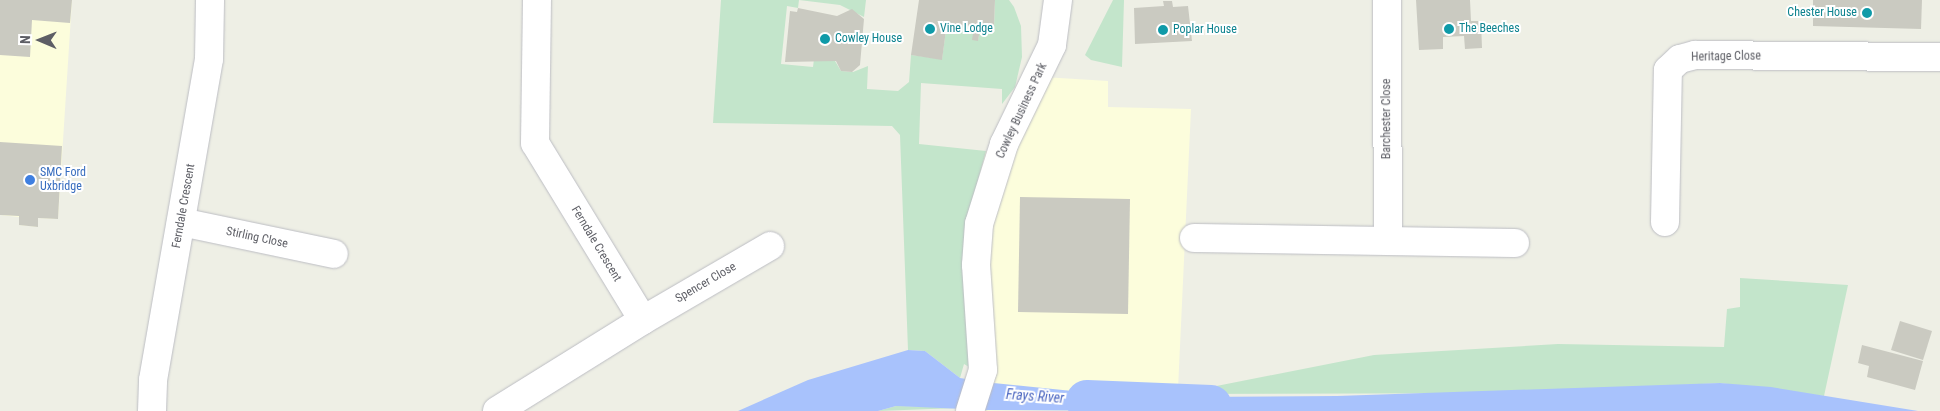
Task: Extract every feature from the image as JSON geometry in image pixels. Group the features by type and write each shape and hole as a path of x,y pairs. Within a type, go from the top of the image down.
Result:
{"street":[{"name":"Ferndale Crescent","path":"152,411 208,59 210,0"},
{"name":"Ferndale Crescent","path":"537,0 536,143 643,320"},
{"name":"Cowley Business Park","path":"970,411 983,370 976,266 979,224 1004,144 1052,44 1058,0"},
{"name":"Barchester Close","path":"1386,0 1388,239"},
{"name":"Heritage Close","path":"1666,222 1668,70 1680,59 1695,55 1940,57"},
{"name":"Stirling Close","path":"181,222 334,254"},
{"path":"1194,238 1388,239 1515,243"},
{"name":"Spencer Close","path":"643,320 770,246"},
{"path":"497,411 643,320"}],"shaded area":[{"path":"0,0 72,0 58,219 38,218 38,227 19,225 19,217 0,215"},
{"path":"721,0 799,0 798,8 787,6 781,64 813,67 814,59 835,61 841,71 853,72 868,66 867,89 898,91 909,82 911,55 942,59 947,23 974,27 973,40 978,40 980,29 994,27 995,0 1009,0 1014,7 1021,26 1022,57 1015,87 1002,104 1002,89 921,83 919,144 986,151 964,231 969,367 964,364 960,378 925,351 908,350 900,135 892,126 713,123"},
{"path":"799,0 866,0 864,17 840,5"},
{"path":"1113,0 1124,0 1122,67 1091,60 1085,55"},
{"path":"1043,77 1108,81 1108,107 1191,109 1177,411 956,411 969,367 962,268 965,229 986,151 1002,158"},
{"path":"1740,278 1848,285 1824,396 1720,383 1536,393 1176,394 1374,355 1558,344 1724,347 1727,309 1740,307"},
{"path":"896,406 950,407 957,408 878,411"}],"water":[{"path":"908,350 925,351 960,378 972,380 963,409 896,406 878,411 738,411 808,380"},
{"path":"984,382 1092,393 1146,390 1146,411 977,410"},
{"path":"1720,383 1771,387 1918,411 1153,411 1153,391 1193,397 1337,396"}],"building":[{"path":"0,0 72,0 70,23 32,20 30,57 0,55"},
{"name":"Vine Lodge","path":"919,0 995,0 994,27 980,29 978,41 972,40 974,27 947,23 942,60 911,55"},
{"name":"The Beeches","path":"1416,0 1470,0 1471,21 1481,21 1482,48 1465,49 1464,36 1443,37 1443,49 1419,50"},
{"name":"Chester House","path":"1813,0 1922,0 1921,29 1813,26"},
{"name":"Poplar House","path":"1163,1 1172,1 1173,7 1188,6 1192,41 1135,44 1134,8 1164,6"},
{"name":"Cowley House","path":"798,8 837,16 852,9 864,19 860,65 852,72 841,71 836,61 785,62 790,11 797,12"},
{"name":"SMC Ford Uxbridge","path":"0,142 62,146 58,219 38,218 38,227 19,225 19,216 0,215"},
{"path":"1020,197 1130,199 1128,314 1018,312"},
{"path":"1900,321 1932,331 1923,360 1891,350"},
{"path":"1862,345 1923,361 1915,390 1867,377 1869,366 1858,363"}],"waterway":[{"name":"Frays River","path":"1087,401 1211,406"}],"place":[{"name":"Chester House","path":"1867,13"},
{"name":"Vine Lodge","path":"930,29"},
{"name":"The Beeches","path":"1449,29"},
{"name":"Poplar House","path":"1163,30"},
{"name":"Cowley House","path":"825,39"},
{"name":"SMC Ford Uxbridge","path":"30,180"}]}
